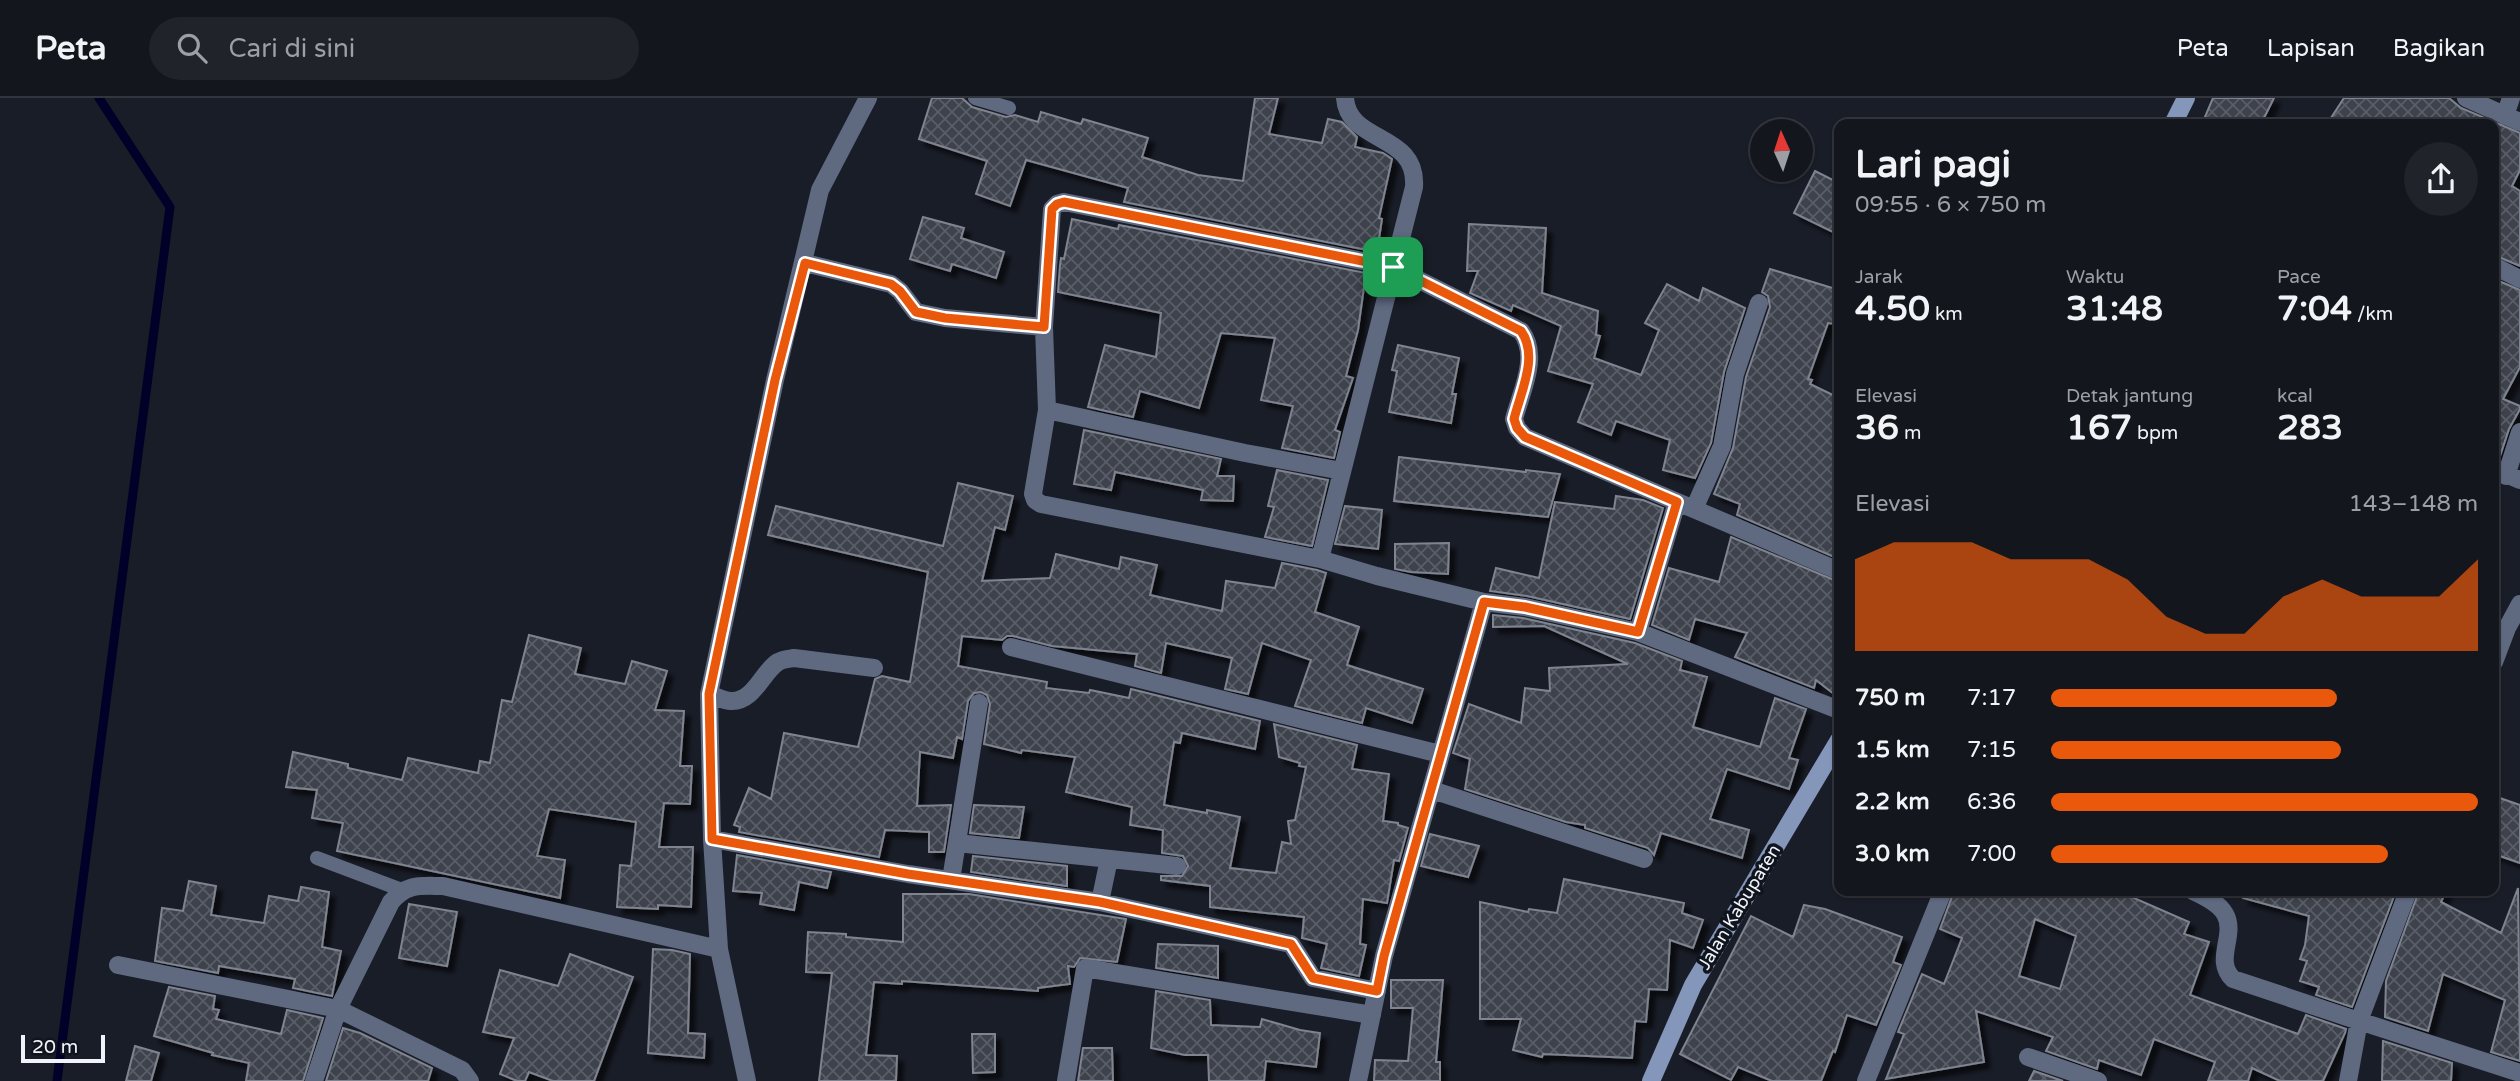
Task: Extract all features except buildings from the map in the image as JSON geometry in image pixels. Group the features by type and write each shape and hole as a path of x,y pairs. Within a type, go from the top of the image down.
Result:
{"main road":[{"path":"2176,119 2186,98"},
{"name":"Jalan Kabupaten","path":"1651,1081 1693,985 1834,748"}],"street":[{"path":"747,1081 719,949 712,839 709,694 775,380 805,263 820,190 868,98"},
{"path":"1320,559 1414,187 1415,171 1401,149 1369,134 1346,109 1345,98"},
{"path":"2466,98 2500,118 2511,98"},
{"path":"1834,569 1525,437 1517,428 1514,419 1530,357 1527,339 1521,331 1393,267 1064,202 1052,209 1044,327 1047,410 1033,494 1035,500 1041,504 1320,559 1484,602 1525,607 1638,632 1834,708"},
{"path":"805,263 891,284 916,312 945,318 1044,327"},
{"path":"2499,268 2520,279"},
{"path":"1638,632 1686,505 1722,446 1735,374 1759,303"},
{"path":"1047,410 1342,471"},
{"path":"2507,475 2520,432"},
{"path":"1358,1081 1384,956 1484,602"},
{"path":"2500,628 2520,604"},
{"path":"1011,647 1440,754"},
{"path":"709,694 731,701 741,699 751,693 781,660 794,658 874,668"},
{"path":"951,880 979,703"},
{"path":"1432,790 1644,859"},
{"path":"712,839 951,880 1100,902 1291,944 1313,978 1377,991"},
{"path":"957,843 1177,866"},
{"path":"1100,902 1109,859"},
{"path":"314,1081 338,1009 391,902 402,890 443,886 719,949"},
{"path":"1866,1081 1941,896"},
{"path":"2202,896 2225,914 2228,926 2224,964 2227,974 2233,979 2509,1074"},
{"path":"2348,1081 2359,1021 2406,896"},
{"path":"118,964 338,1009 462,1070 470,1081"},
{"path":"1066,1081 1085,968 1372,1015"},
{"path":"2028,1057 2098,1081"}],"lane":[{"path":"975,98 1009,108"},
{"path":"317,858 402,890"}],"waterway":[{"path":"57,1081 170,207 99,98"}],"route":[{"path":"1064,202 1393,267 1521,331 1527,339 1530,357 1514,419 1517,428 1525,437 1677,502 1638,632 1525,607 1484,602 1384,956 1377,991 1313,978 1291,944 1100,902 908,874 712,839 709,694 775,380 805,263 891,284 916,312 945,318 1044,327 1052,209 1064,202"}]}
